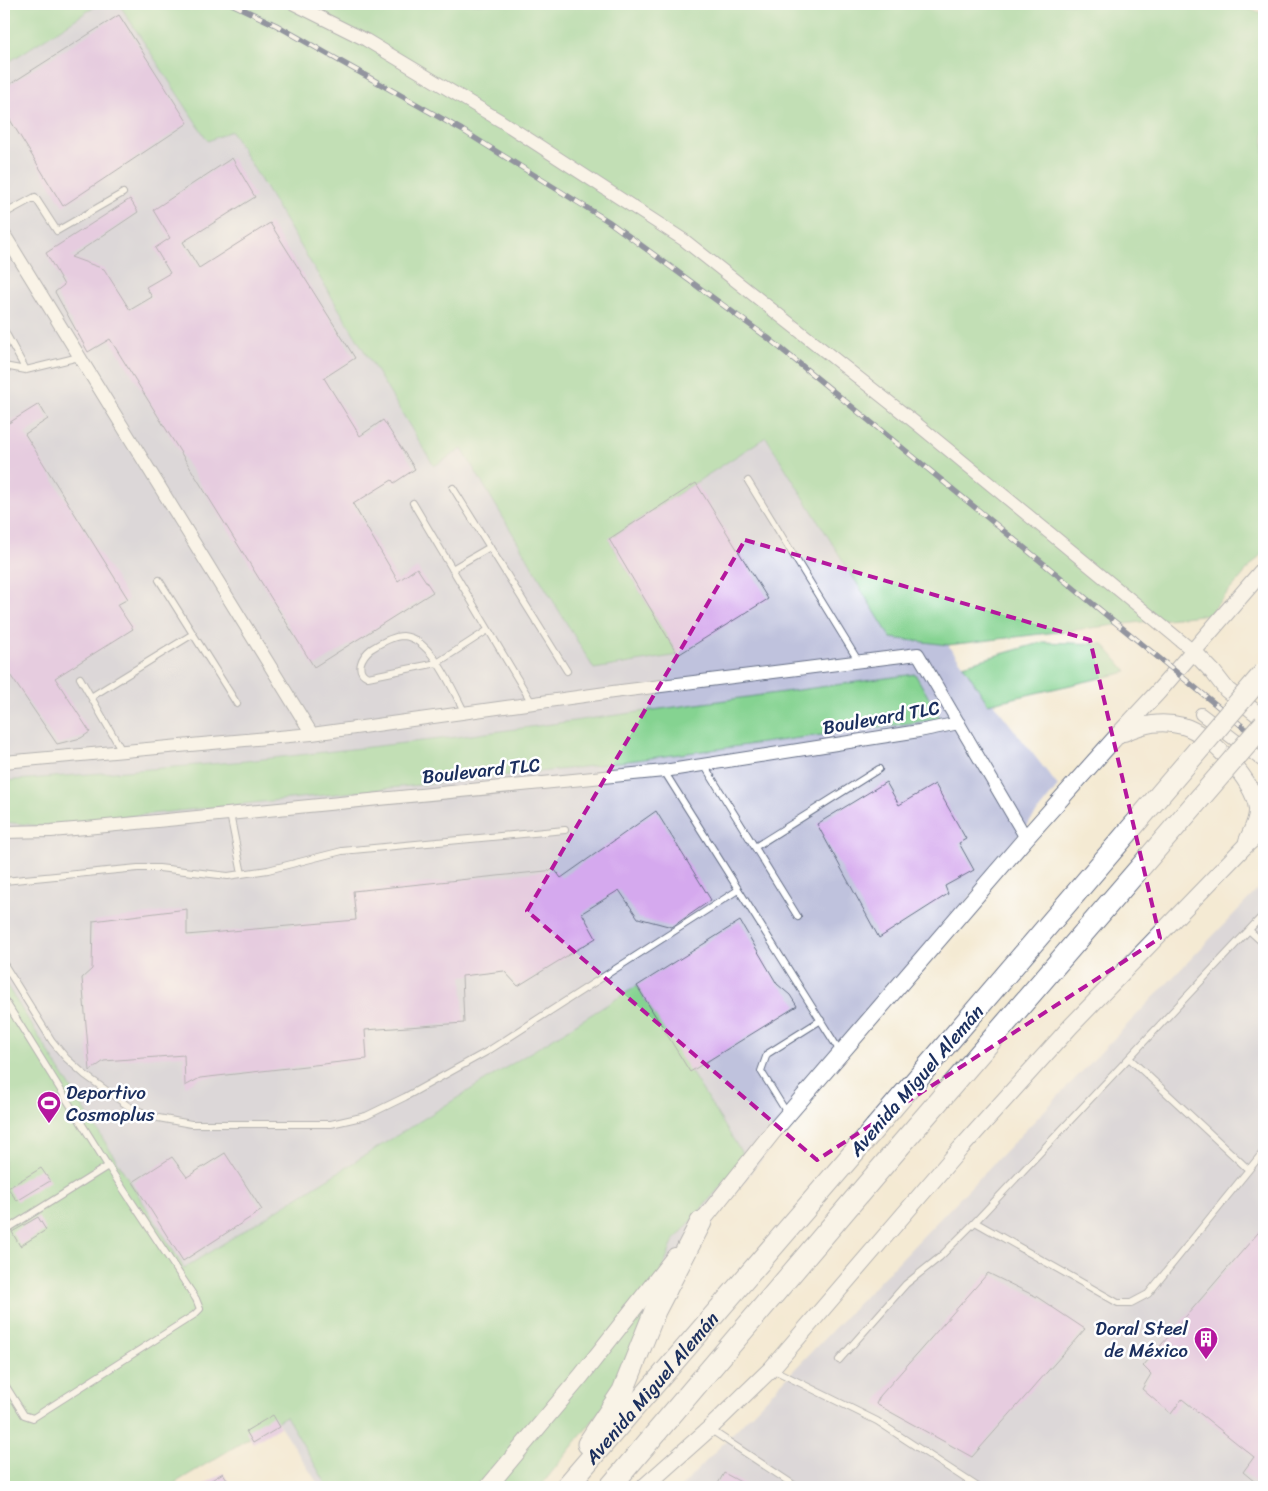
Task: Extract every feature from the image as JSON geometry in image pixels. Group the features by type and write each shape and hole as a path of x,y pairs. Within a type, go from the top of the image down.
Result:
{"highway":[{"name":"Avenida Miguel Alemán","path":"566,1487 1152,806 1264,673"},
{"name":"Avenida Miguel Alemán","path":"610,1487 899,1147 1264,724"},
{"path":"554,1487 590,1442 623,1390 655,1311 700,1222"}],"street":[{"path":"294,4 366,40 492,116 684,240 917,424 1194,651 1227,690 1264,719"},
{"path":"4,234 312,734"},
{"path":"488,1487 599,1353 700,1222 788,1115 1026,838 1158,692 1264,569"},
{"path":"4,762 312,734 918,654 1026,838"},
{"path":"1201,714 1264,762"},
{"name":"Boulevard TLC","path":"4,832 51,831 664,771 959,723"},
{"path":"1117,736 1147,724 1174,724 1194,731 1217,749 1242,775 1251,790 1257,808 1257,819 1244,847"},
{"path":"644,1487 771,1368 953,1156 1065,1033 1244,847 1264,829"}],"lane":[{"path":"4,214 35,197 57,231 123,193"},
{"path":"4,330 26,370"},
{"path":"4,366 26,370 79,357"},
{"path":"748,481 859,662"},
{"path":"453,488 567,671"},
{"path":"413,503 532,704"},
{"path":"452,569 490,547"},
{"path":"159,580 237,704"},
{"path":"465,713 437,663 431,653 423,645 404,636 393,638 374,647 362,658 360,666 364,675 373,677 437,663 488,630"},
{"path":"91,697 192,634"},
{"path":"80,678 122,751"},
{"path":"704,765 798,917"},
{"path":"755,847 879,769"},
{"path":"664,771 842,1054"},
{"path":"230,814 242,874"},
{"path":"4,881 138,868 158,868 228,876 268,870 342,851 565,830"},
{"path":"4,964 52,1041 66,1058 85,1075 128,1106 153,1117 191,1124 331,1124 366,1116 405,1097 488,1051 738,890"},
{"path":"839,1360 906,1284 940,1257 975,1222 1264,914"},
{"path":"1250,931 1264,944"},
{"path":"4,999 200,1309 194,1315 33,1418 24,1416 4,1383"},
{"path":"788,1115 761,1071 767,1054 821,1020"},
{"path":"1129,1058 1248,1169"},
{"path":"975,1222 1118,1303 1131,1303 1148,1294 1264,1150"},
{"path":"4,1231 108,1166"},
{"path":"771,1368 877,1421 978,1487"},
{"path":"709,1428 797,1487"}],"highlighted area":[{"path":"745,540 1090,640 1160,938 817,1160 527,911"}],"shaded area":[{"path":"4,4 120,4 820,432 948,645 1058,786 502,1487 320,1487 273,1415 4,1487"},
{"path":"1264,883 1264,1487 681,1487"}],"green space":[{"path":"4,4 99,4 4,65"},
{"path":"119,4 1238,4 1264,14 1264,551 1209,614 948,645 891,638 766,437 609,539 678,655 594,669 462,449 434,466 231,131 208,141"},
{"path":"1043,642 1103,644 1127,672 988,704 963,665"},
{"path":"915,674 941,719 576,768 40,826 4,822 4,781 246,761 457,737"},
{"path":"4,981 184,1268 637,986 745,1158 673,1242 617,1390 540,1487 328,1487 286,1416 168,1487 4,1487 7,1483 4,1478 4,1398 11,1408 4,1397"}],"building":[{"path":"119,15 188,123 63,206 4,110 4,88"},
{"path":"232,158 255,197 183,242 199,268 270,223 355,358 324,378 360,436 383,420 415,469 394,483 392,480 353,504 398,581 417,568 433,592 314,667 110,339 88,352 55,292 64,285 46,253 130,199 138,212 71,257 104,269 130,310 152,297 146,287 170,273 155,248 170,238 153,210"},
{"path":"39,404 48,419 25,434 128,599 117,605 133,629 55,678 90,732 81,738 57,744 4,666 4,426"},
{"path":"696,483 768,599 678,655 609,539"},
{"path":"886,782 899,805 935,784 966,839 959,843 974,870 945,886 948,894 879,938 817,824"},
{"path":"656,811 711,900 672,927 638,918 619,890 582,913 596,938 518,986 504,971 462,976 464,1023 365,1030 367,1059 200,1078 185,1086 184,1055 104,1061 90,1071 82,978 92,969 93,921 187,909 187,935 356,920 353,891 555,870 561,878"},
{"path":"740,921 777,984 790,995 797,1006 690,1072 637,986"},
{"path":"225,1153 262,1210 183,1261 133,1182 172,1157 187,1177"},
{"path":"41,1168 50,1181 17,1201 8,1188"},
{"path":"38,1217 46,1230 20,1246 12,1232"},
{"name":"Doral Steel de México","path":"1264,1226 1264,1487 1261,1487 1243,1472 1254,1457 1182,1399 1171,1414 1142,1389 1151,1374 1143,1366"},
{"path":"988,1273 1037,1297 1085,1329 972,1457 876,1404 880,1396"},
{"path":"273,1415 280,1427 253,1443 246,1431"},
{"path":"223,1473 232,1487 200,1487"},
{"path":"724,1473 750,1487 716,1487"}],"railway":[{"path":"232,4 276,25 462,130 608,221 768,338 1264,744"}],"place":[{"name":"Deportivo Cosmoplus","path":"49,1124"},
{"name":"Doral Steel de México","path":"1206,1360"}]}
